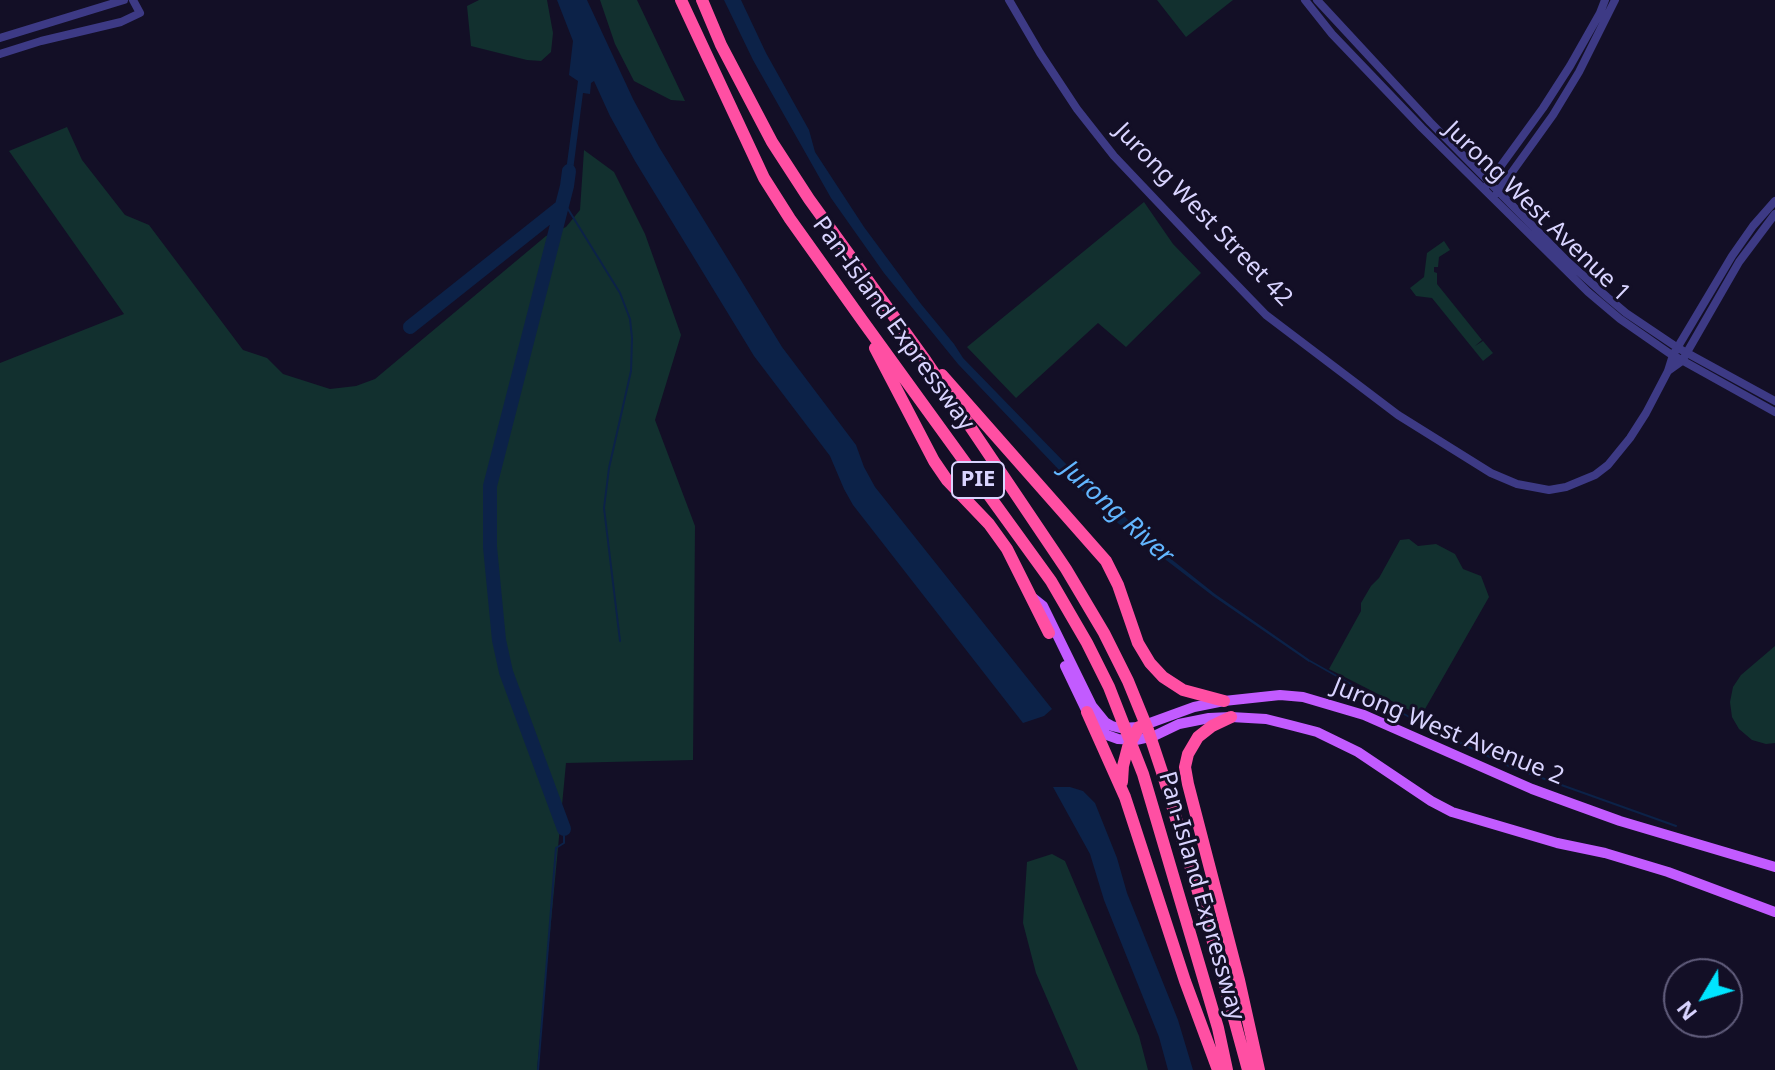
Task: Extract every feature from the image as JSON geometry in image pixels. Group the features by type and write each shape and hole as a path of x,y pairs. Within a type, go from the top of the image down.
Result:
{"highway":[{"name":"Pan-Island Expressway","path":"681,0 764,178 790,219 1051,581 1087,643 1129,736 1218,1028 1227,1070"},
{"name":"Pan-Island Expressway","path":"702,0 743,89 772,142 1066,569 1104,633 1148,730 1213,942 1248,1070"},
{"path":"862,320 934,461 1007,549 1049,633"},
{"path":"915,346 1106,561 1118,585 1138,643 1150,663 1163,677 1183,690 1224,701"},
{"path":"1087,712 1125,797 1185,981 1218,1070"},
{"path":"1231,717 1198,737 1188,754 1185,767 1259,1070"},
{"path":"1125,797 1122,778 1128,747 1139,727"}],"main road":[{"path":"1032,598 1043,606 1098,714 1112,726 1139,727"},
{"path":"1049,633 1087,712 1098,727 1107,735 1132,741"},
{"name":"Jurong West Avenue 2","path":"1139,727 1194,707 1224,701 1280,695 1303,697 1364,715 1532,789 1620,821 1775,867"},
{"name":"Jurong West Avenue 2","path":"1132,741 1154,736 1179,724 1231,717 1266,719 1303,728 1358,752 1452,812 1668,872 1775,912"}],"street":[{"path":"0,38 124,0"},
{"path":"0,54 121,22 140,13 133,0"},
{"name":"Jurong West Street 42","path":"1009,0 1077,109 1114,156 1266,315 1398,415 1491,473 1517,484 1549,490 1566,487 1595,475 1608,465 1646,413 1675,351 1732,256 1775,201"},
{"name":"Jurong West Avenue 1","path":"1305,0 1422,128 1487,185 1499,190 1568,262 1607,297 1675,351"},
{"name":"Jurong West Avenue 1","path":"1317,0 1487,185 1492,198 1595,298 1620,319 1775,412"},
{"path":"1487,185 1570,66 1605,0"},
{"path":"1492,198 1553,115 1579,72 1615,0"},
{"path":"1684,357 1739,262 1775,214"},
{"name":"Jurong West Street 42","path":"1668,371 1684,357"},
{"name":"Jurong West Avenue 1","path":"1684,357 1775,401"}],"green space":[{"path":"479,0 547,0 553,33 551,52 541,61 527,60 471,46 467,6"},
{"path":"600,0 637,0 685,101 671,100 634,81 615,44"},
{"path":"1157,0 1233,0 1186,37"},
{"path":"67,127 82,160 125,215 149,225 243,350 267,358 283,374 330,389 356,386 375,379 546,236 566,227 580,210 584,150 614,172 645,234 681,335 655,420 695,526 693,760 566,763 537,1070 0,1070 0,363 124,314 9,151"},
{"path":"1144,202 1173,244 1201,273 1126,347 1098,323 1016,398 967,347"},
{"path":"1444,241 1450,250 1439,257 1438,267 1434,267 1437,284 1482,340 1475,346 1483,341 1493,353 1483,361 1432,298 1416,296 1410,288 1424,277 1427,253"},
{"path":"1409,539 1418,546 1436,544 1455,554 1463,569 1481,576 1489,597 1421,716 1329,669 1371,586 1379,578 1400,540"},
{"path":"1775,646 1775,743 1766,744 1752,740 1739,729 1732,717 1730,702 1733,687 1741,675"},
{"path":"1052,854 1065,861 1139,1036 1148,1070 1078,1070 1036,973 1023,923 1027,862"}],"water":[{"path":"557,0 587,0 659,147 782,347 856,445 875,487 1052,709 1044,716 1023,723 853,505 830,456 754,356 635,161 594,81 590,94 583,93 571,186 564,186 578,81 569,75 573,41"},
{"name":"Jurong River","path":"724,0 741,0 766,53 809,130 815,152 864,227 963,358 1067,465 1151,543 1309,662 1213,596 1119,524 1061,472 958,364 884,273 831,198 753,60"},
{"path":"1053,787 1083,791 1095,803 1178,1020 1193,1070 1168,1070 1159,1037 1104,900 1090,854"}],"waterway":[{"path":"564,829 506,672 499,640 490,547 490,486 569,171"},
{"path":"563,201 620,293 630,319 631,371 609,468 604,508 620,641"},
{"path":"410,327 561,207"},
{"name":"Jurong River","path":"1310,661 1427,727 1511,767 1676,826"},
{"path":"538,1070 556,848 564,843 564,829"}]}
